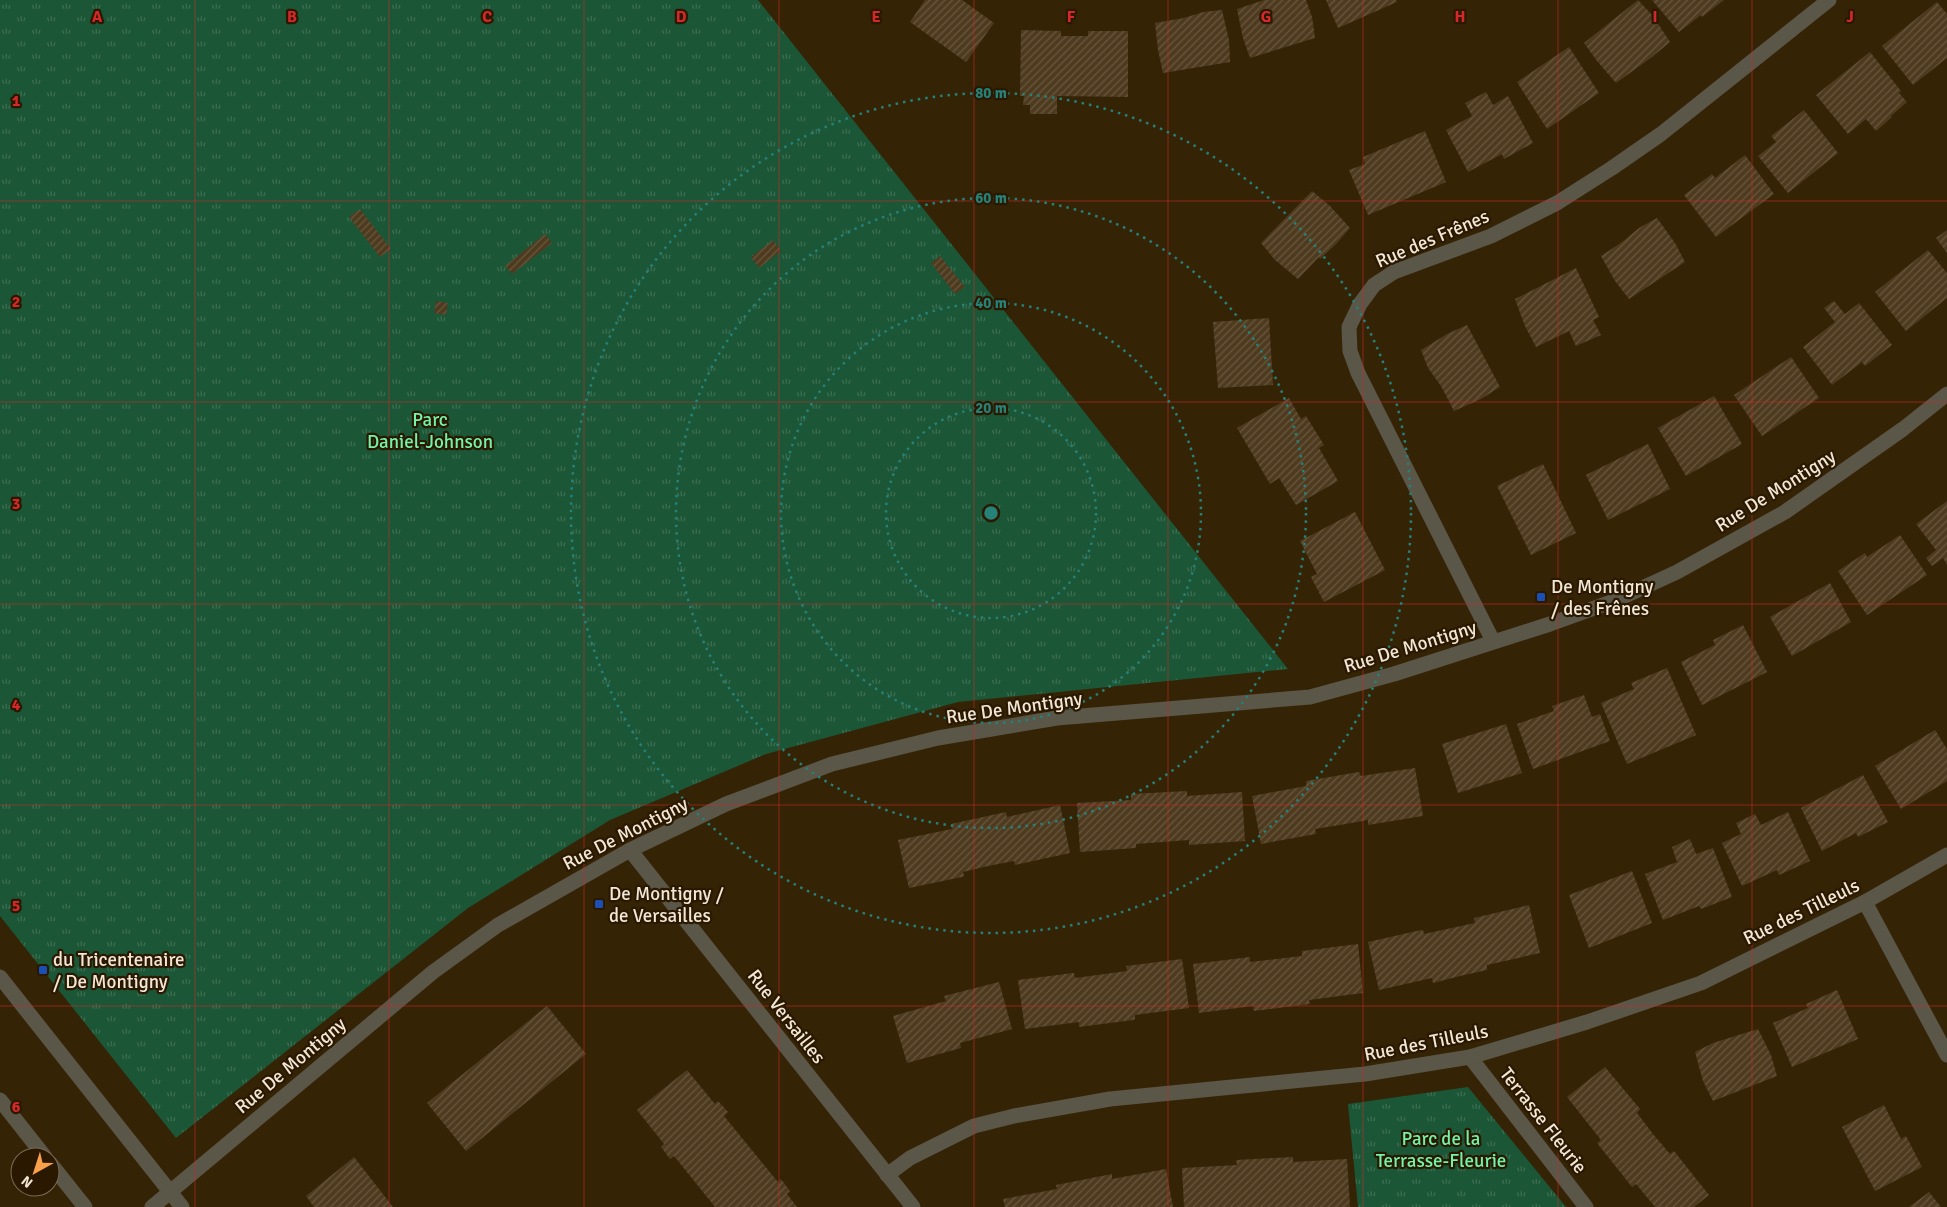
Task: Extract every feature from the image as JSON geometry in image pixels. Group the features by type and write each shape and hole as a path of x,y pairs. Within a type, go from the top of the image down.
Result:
{"street":[{"name":"Rue des Frênes","path":"1493,642 1358,373 1350,351 1349,327 1360,304 1374,285 1394,272 1491,236 1556,203 1612,168 1661,134 1829,0"},
{"name":"Rue De Montigny","path":"152,1207 433,972 498,925 630,850 726,804 832,764 938,738 1057,718 1310,697 1394,674 1550,624 1614,600 1677,572 1786,512 1903,429 1947,394"},
{"name":"Rue Versailles","path":"630,850 913,1207"},
{"name":"Rue des Tilleuls","path":"887,1175 910,1158 974,1126 1022,1114 1110,1099 1343,1078 1470,1057 1586,1022 1701,983 1865,902 1947,855"},
{"path":"1865,902 1947,1055"},
{"path":"0,977 182,1207"},
{"name":"Terrasse Fleurie","path":"1470,1057 1586,1207"},
{"path":"0,1100 37,1147"},
{"path":"60,1176 85,1207"}],"green space":[{"name":"Parc Daniel-Johnson","path":"0,0 758,0 1288,669 958,702 766,754 610,820 468,908 176,1138 0,916"},
{"name":"Parc de la Terrasse-Fleurie","path":"1468,1087 1566,1207 1358,1207 1348,1104"}],"building":[{"path":"925,0 962,0 994,23 966,62 910,22"},
{"path":"1264,0 1306,0 1312,17 1315,38 1250,58 1243,38 1237,9"},
{"path":"1326,0 1396,0 1397,2 1338,28"},
{"path":"1638,0 1653,16 1670,42 1616,83 1584,43"},
{"path":"1652,0 1724,0 1679,32"},
{"path":"1937,2 1947,14 1947,58 1913,85 1882,46"},
{"path":"1222,10 1229,40 1230,62 1163,73 1155,23 1184,18 1203,12"},
{"path":"1021,30 1061,31 1061,36 1088,36 1088,31 1128,31 1128,97 1057,96 1057,114 1030,114 1030,105 1023,105 1024,96 1020,96"},
{"path":"1569,47 1599,93 1547,129 1517,82"},
{"path":"1870,52 1901,91 1899,93 1907,102 1876,131 1866,119 1848,134 1816,95"},
{"path":"1486,92 1493,105 1508,96 1533,143 1504,159 1502,154 1468,172 1446,130 1472,116 1465,103"},
{"path":"1804,110 1838,153 1788,193 1758,156 1776,142 1771,136"},
{"path":"1425,131 1446,182 1368,215 1349,170 1365,164 1363,157"},
{"path":"1745,155 1774,194 1716,237 1684,195 1712,174 1715,178"},
{"path":"1312,191 1329,205 1350,228 1336,244 1320,259 1319,257 1298,279 1275,260 1261,243"},
{"path":"360,209 391,249 380,257 349,217"},
{"path":"1657,218 1675,243 1685,262 1629,299 1615,281 1601,256 1639,228"},
{"path":"1947,230 1947,253 1936,238"},
{"path":"545,234 552,243 512,274 505,266"},
{"path":"773,240 781,251 759,268 751,257"},
{"path":"1928,250 1947,273 1947,298 1906,331 1875,292"},
{"path":"940,256 965,287 955,294 931,263"},
{"path":"1576,268 1599,317 1593,320 1601,335 1576,346 1569,331 1536,347 1525,326 1515,299"},
{"path":"436,301 448,303 446,315 434,313"},
{"path":"1834,301 1845,314 1859,303 1892,345 1865,366 1862,362 1832,385 1803,347 1835,322 1824,308"},
{"path":"1269,318 1273,385 1218,388 1213,322"},
{"path":"1467,325 1500,387 1481,399 1454,411 1441,386 1428,368 1421,350 1447,334"},
{"path":"1791,357 1819,398 1762,436 1734,395"},
{"path":"1714,396 1742,444 1686,476 1658,428"},
{"path":"1289,398 1301,419 1306,416 1324,445 1319,448 1338,481 1296,505 1279,478 1270,484 1237,428"},
{"path":"1648,444 1670,489 1608,520 1586,475"},
{"path":"1543,464 1576,533 1531,555 1497,486"},
{"path":"1947,501 1947,565 1943,558 1932,566 1926,558 1936,550 1916,524"},
{"path":"1355,512 1385,570 1324,602 1311,577 1317,574 1300,541"},
{"path":"1900,535 1927,575 1867,615 1838,571 1865,553 1867,557"},
{"path":"1830,583 1851,622 1792,656 1770,617"},
{"path":"1743,625 1767,672 1702,705 1681,662 1715,645 1713,640"},
{"path":"1667,668 1696,735 1627,764 1601,703 1634,689 1631,683"},
{"path":"1584,695 1592,717 1600,714 1610,741 1533,769 1517,724 1554,711 1552,706"},
{"path":"1506,724 1522,773 1458,793 1442,744"},
{"path":"1935,730 1947,749 1947,781 1901,809 1875,766"},
{"path":"1415,768 1423,816 1368,825 1368,820 1315,829 1316,834 1261,844 1252,796 1306,786 1306,781 1359,772 1361,776"},
{"path":"1863,775 1888,822 1858,837 1856,833 1822,851 1801,808"},
{"path":"1187,791 1187,796 1242,792 1245,841 1189,845 1189,840 1136,844 1136,848 1080,852 1077,803 1131,800 1131,794"},
{"path":"1060,805 1070,853 1015,865 1014,861 988,866 963,872 964,876 962,877 909,888 898,840 952,829 951,824 1006,812 1007,817"},
{"path":"1788,812 1810,861 1779,875 1777,870 1742,886 1722,843 1741,834 1736,823 1755,814 1761,825"},
{"path":"1690,839 1696,854 1713,848 1732,897 1701,909 1699,906 1663,920 1645,874 1677,862 1672,847"},
{"path":"1632,871 1652,923 1589,948 1569,895"},
{"path":"1529,905 1540,953 1487,965 1487,970 1433,983 1432,978 1379,990 1368,942 1421,930 1423,930 1424,934 1475,923 1474,918"},
{"path":"1358,944 1363,993 1309,1000 1310,1004 1254,1011 1253,1006 1199,1013 1193,964 1250,957 1250,962 1302,956 1302,951"},
{"path":"1182,959 1189,1008 1135,1015 1133,1020 1079,1027 1079,1022 1025,1029 1018,980 1073,973 1075,978 1127,971 1126,966"},
{"path":"999,982 1012,1029 960,1043 961,1048 907,1063 893,1016 946,1001 944,996"},
{"path":"1837,990 1858,1039 1792,1067 1773,1023 1808,1008 1806,1004"},
{"path":"547,1006 586,1054 466,1151 427,1103"},
{"path":"1758,1029 1771,1055 1777,1076 1713,1101 1703,1081 1695,1052 1713,1043"},
{"path":"1605,1067 1640,1109 1637,1113 1653,1134 1670,1154 1674,1151 1709,1195 1694,1207 1655,1207 1636,1184 1632,1187 1597,1143 1601,1140 1567,1097"},
{"path":"687,1070 715,1104 718,1101 728,1112 724,1116 778,1182 781,1179 790,1191 787,1194 797,1207 715,1207 674,1156 670,1159 661,1147 664,1144 637,1110"},
{"path":"1884,1105 1901,1139 1906,1136 1922,1167 1875,1191 1842,1127"},
{"path":"354,1157 393,1207 314,1207 306,1196"},
{"path":"1293,1157 1293,1162 1347,1159 1350,1207 1184,1207 1182,1168 1237,1165 1236,1160"},
{"path":"1166,1169 1173,1207 1005,1207 1003,1199 1057,1189 1056,1185 1112,1174 1112,1179"},
{"path":"1929,1192 1941,1207 1909,1207"}],"place":[{"name":"De Montigny / des Frênes","path":"1541,597"},
{"name":"De Montigny / de Versailles","path":"599,904"},
{"name":"du Tricentenaire / De Montigny","path":"43,970"}]}
